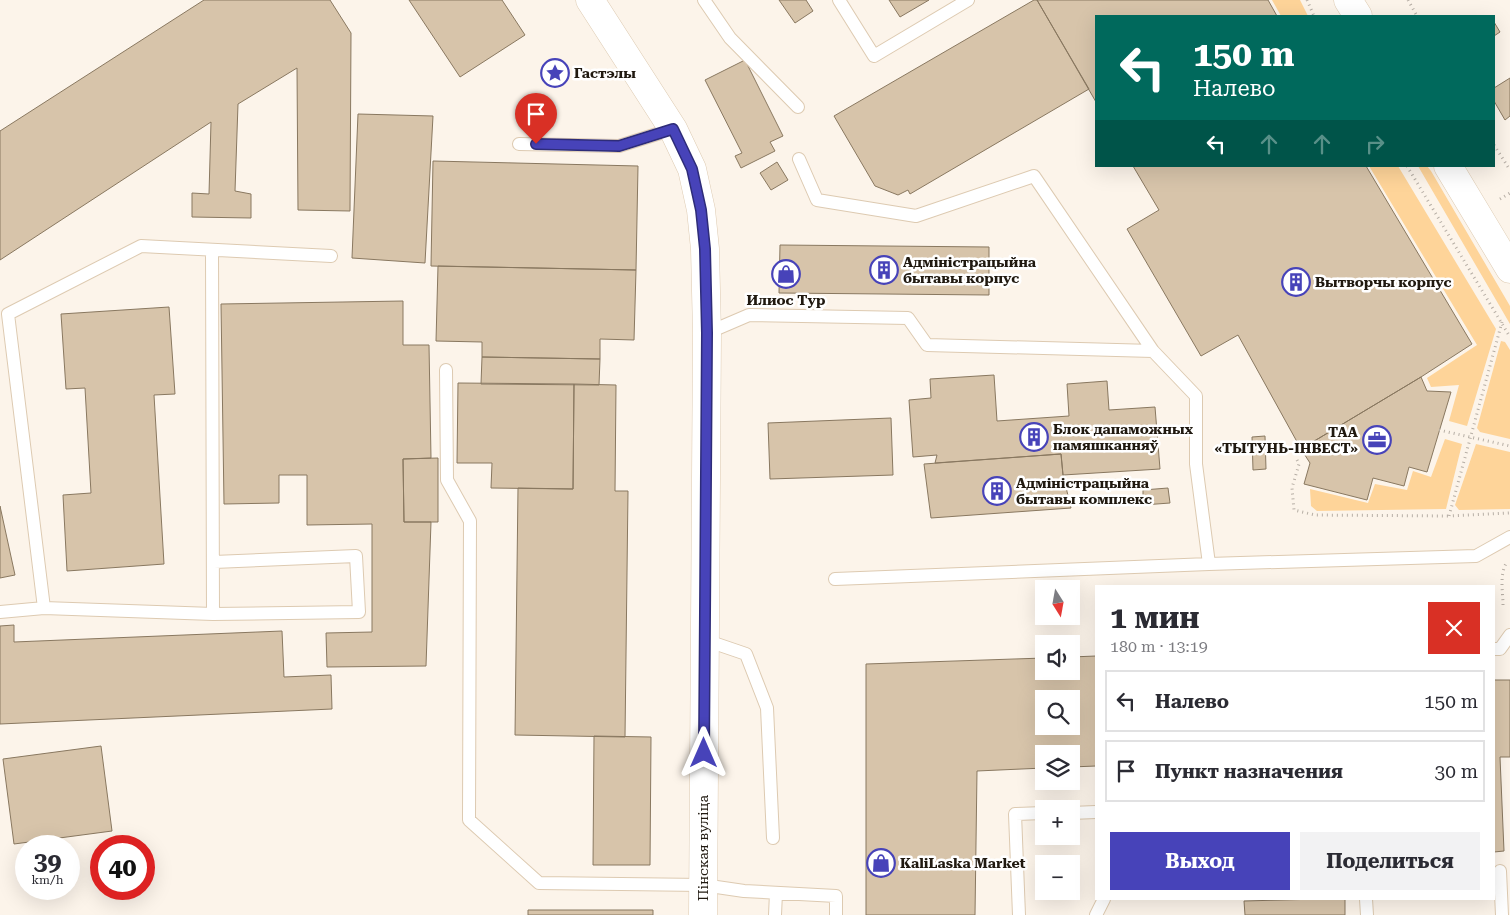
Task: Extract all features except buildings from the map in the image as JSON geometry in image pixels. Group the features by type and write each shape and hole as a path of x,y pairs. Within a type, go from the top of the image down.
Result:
{"street":[{"name":"Пінская вуліца","path":"590,0 673,129 692,169 701,210 705,249 707,333 703,915"},
{"path":"1348,0 1357,15"},
{"path":"1449,167 1510,269"}],"lane":[{"path":"704,0 730,38 798,107"},
{"path":"839,0 874,56 968,0"},
{"path":"519,144 619,146 673,129"},
{"path":"799,159 817,200 916,216 1034,176 1154,350 1196,396 1196,464 1209,564"},
{"path":"44,608 8,314 141,246 331,256"},
{"path":"212,250 213,614"},
{"path":"707,333 750,315 908,318 927,345 1154,350"},
{"path":"446,370 447,480 470,521 469,820 539,884 703,885 744,891 836,896 836,915"},
{"path":"835,579 1209,564 1476,556 1510,537"},
{"path":"0,612 44,608 213,614 359,612 356,556 214,562"},
{"path":"1495,649 1500,649 1510,636"},
{"path":"705,640 746,654 767,708 773,838"},
{"path":"1080,813 1095,812"},
{"path":"1019,915 1016,814 1035,813"},
{"path":"1501,869 1502,915"},
{"path":"775,915 776,893"},
{"path":"1096,915 1104,900"},
{"path":"1366,900 1367,915"}],"path":[{"path":"1307,0 1314,15"},
{"path":"1408,0 1416,15"},
{"path":"1495,147 1510,170"},
{"path":"1407,167 1510,337"},
{"path":"1449,516 1502,322"},
{"path":"1440,430 1510,446"},
{"path":"1297,460 1299,464 1292,488 1294,510 1315,515 1449,516 1510,513"},
{"path":"1503,605 1502,578 1504,566 1510,558"}],"shaded area":[{"path":"1272,0 1300,0 1308,15 1280,15"},
{"path":"1370,167 1399,167 1496,329 1467,426 1449,421 1459,385 1431,387 1427,378 1477,345"},
{"path":"1419,167 1428,167 1431,171 1510,306 1510,324"},
{"path":"1501,341 1505,342 1510,350 1510,439 1480,432 1477,428"},
{"path":"1445,439 1462,444 1446,509 1317,511 1311,506 1310,489 1368,503 1375,484 1407,490 1413,471 1431,477"},
{"path":"1476,444 1510,452 1510,509 1459,510 1455,505"}],"place":[{"name":"Гастэлы","path":"555,73"},
{"name":"Адміністрацыйна бытавы корпус","path":"884,270"},
{"name":"Илиос Тур","path":"786,274"},
{"name":"Вытворчы корпус","path":"1296,282"},
{"name":"Блок дапаможных памяшканняў","path":"1034,437"},
{"name":"ТАА «ТЫТУНЬ-IНВЕСТ»","path":"1377,440"},
{"name":"Адміністрацыйна бытавы комплекс","path":"997,491"},
{"name":"KaliLaska Market","path":"881,863"}],"route":[{"path":"536,144 619,146 673,129 692,169 701,210 705,249 707,333 704,753"}]}
